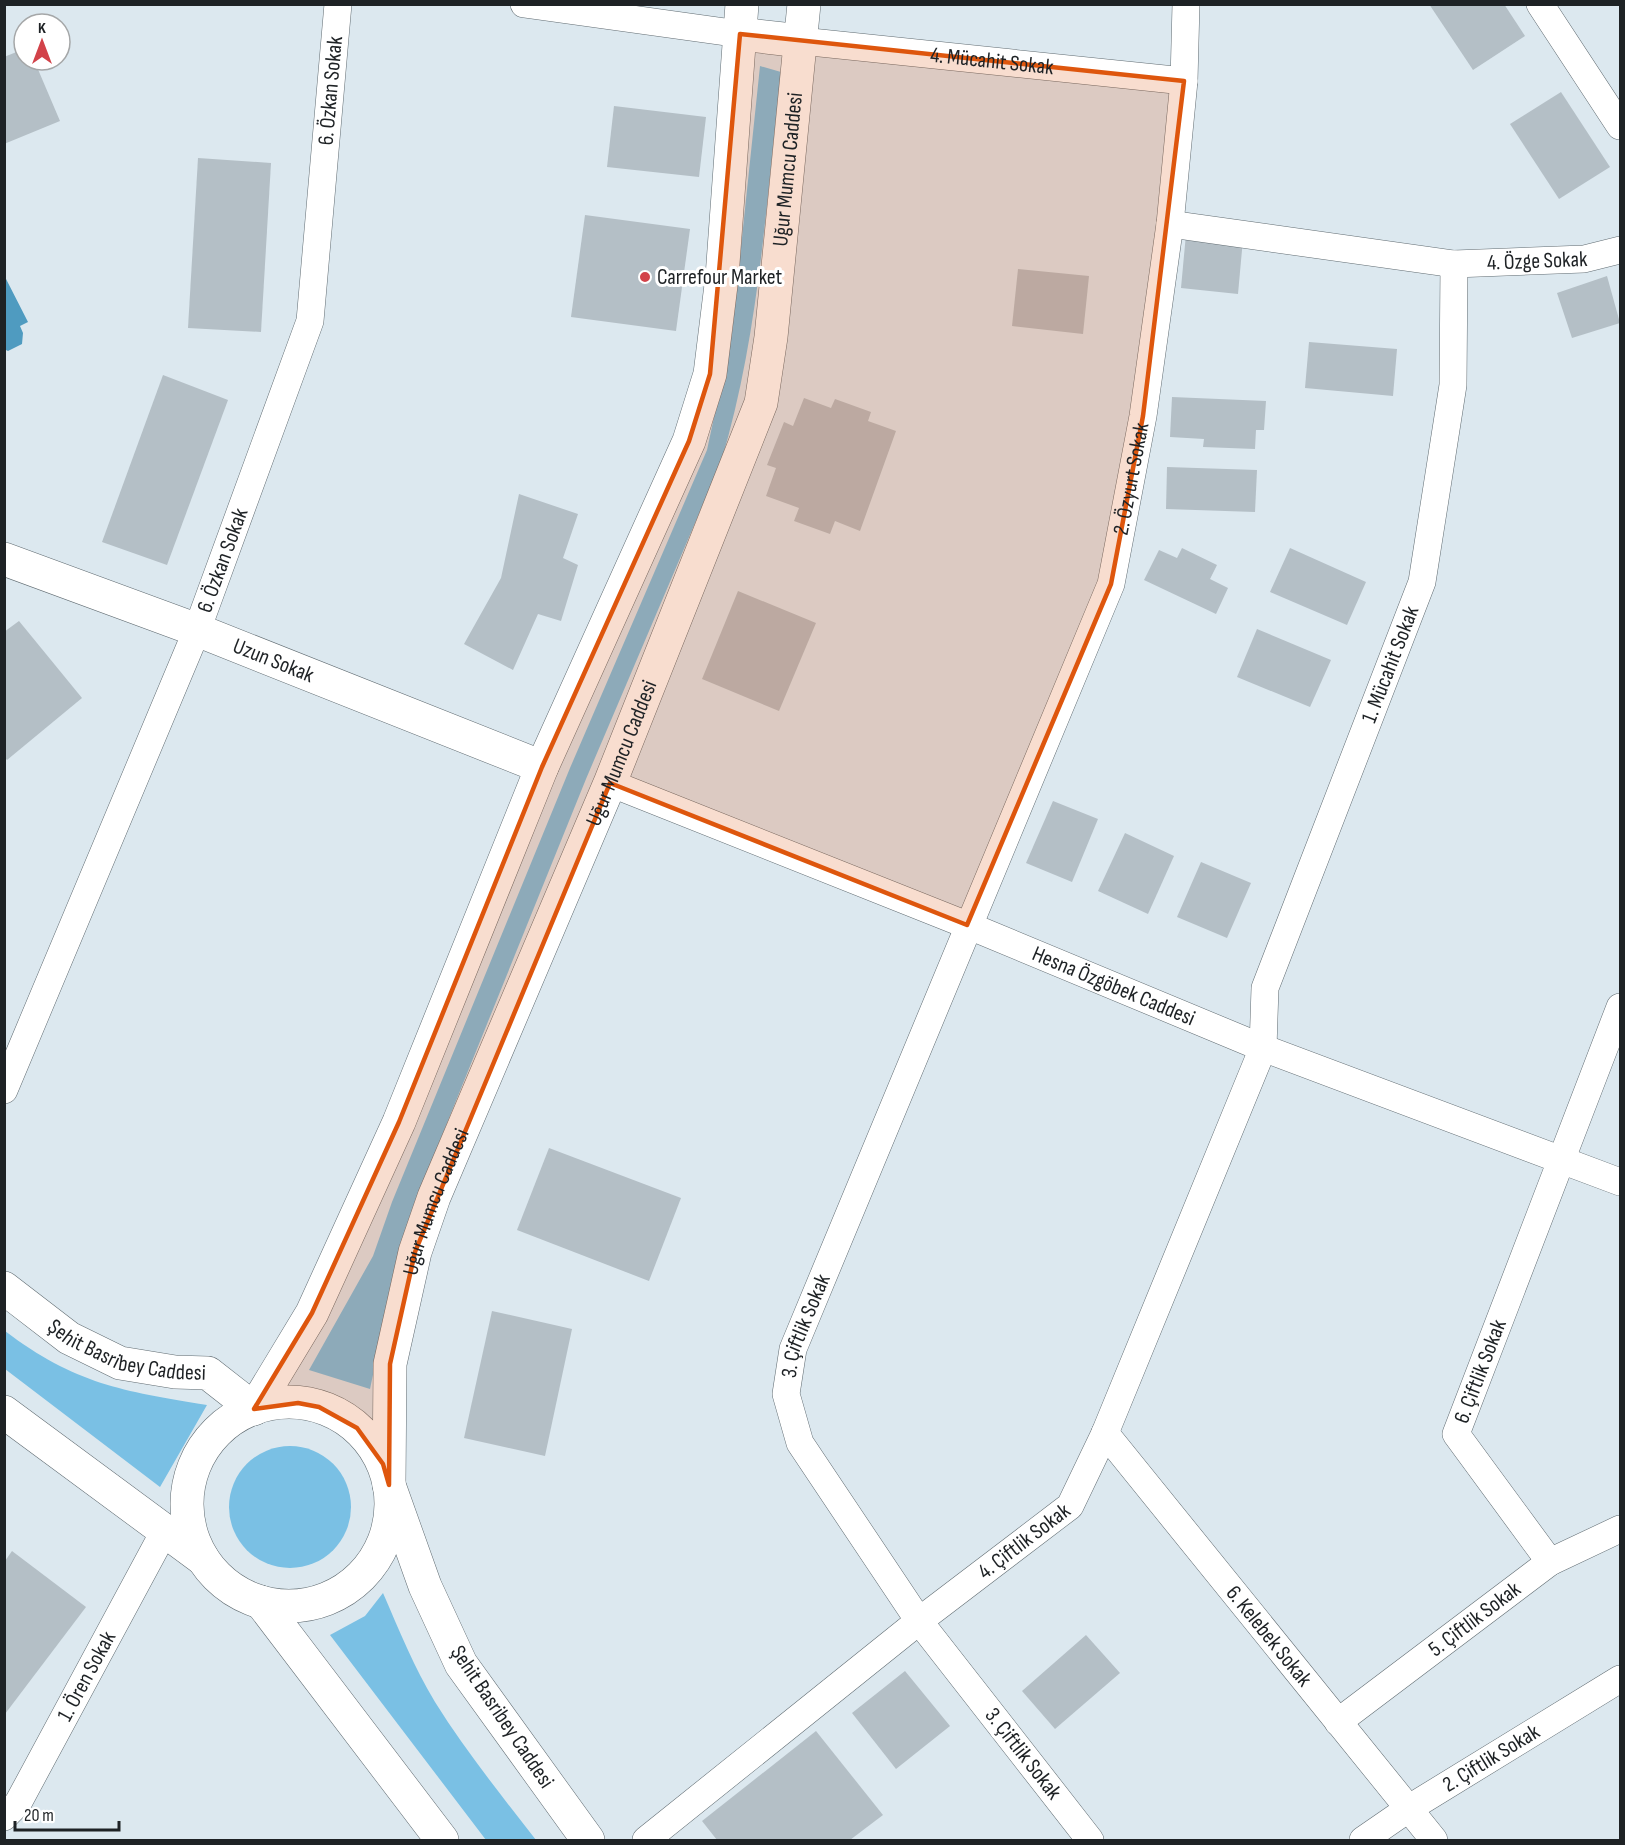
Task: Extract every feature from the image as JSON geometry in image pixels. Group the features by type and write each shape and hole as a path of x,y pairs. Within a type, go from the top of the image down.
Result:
{"street":[{"name":"6. Özkan Sokak","path":"4,1090 197,630 310,321 338,4"},
{"path":"524,4 741,19 801,41"},
{"name":"Uğur Mumcu Caddesi","path":"389,1485 390,1364 415,1252 434,1197 610,783 761,402 771,337 804,4"},
{"name":"2. Özyurt Sokak","path":"967,925 1111,584 1143,416 1170,224 1184,81 1186,4"},
{"path":"1540,4 1620,126"},
{"path":"254,1409 312,1313 399,1122 542,767 689,441 710,374 722,277 741,19"},
{"name":"4. Mücahit Sokak","path":"801,41 1184,81"},
{"name":"4. Özge Sokak","path":"1170,224 1454,264 1584,260 1620,250"},
{"name":"1. Mücahit Sokak","path":"1263,1048 1265,988 1422,582 1453,385 1454,264"},
{"name":"Uzun Sokak","path":"4,560 197,630 542,767"},
{"name":"Hesna Özgöbek Caddesi","path":"610,783 967,925 1263,1048 1620,1182"},
{"name":"3. Çiftlik Sokak","path":"967,925 793,1349 786,1394 800,1443 919,1621 1090,1840"},
{"path":"1561,1159 1620,1007"},
{"name":"4. Çiftlik Sokak","path":"646,1840 919,1621 1070,1506 1105,1433 1263,1048"},
{"name":"6. Çiftlik Sokak","path":"1550,1562 1456,1434 1561,1159"},
{"name":"Şehit Basribey Caddesi","path":"4,1288 69,1338 120,1363 175,1372 208,1373 254,1409"},
{"path":"4,1412 203,1559 228,1586 261,1602 303,1605 323,1600 341,1592 372,1564 389,1526 389,1485 383,1464 372,1445 357,1428 319,1407 298,1403 275,1404 254,1409 236,1417 220,1430 201,1454 189,1481 189,1522 194,1541 203,1559"},
{"name":"6. Kelebek Sokak","path":"1105,1433 1434,1840"},
{"name":"Şehit Basribey Caddesi","path":"389,1485 425,1586 461,1664 588,1840"},
{"name":"5. Çiftlik Sokak","path":"1338,1722 1550,1562 1620,1529"},
{"name":"1. Ören Sokak","path":"4,1817 18,1803 164,1532"},
{"path":"261,1602 442,1840"},
{"name":"2. Çiftlik Sokak","path":"1363,1840 1408,1809 1620,1679"}],"highlighted area":[{"path":"740,34 1184,81 1143,416 1111,584 967,925 610,783 415,1252 390,1364 389,1485 383,1464 357,1428 319,1407 298,1403 254,1409 312,1313 399,1122 542,767 689,441 710,374"}],"shaded area":[{"path":"760,66 781,72 753,318 734,414 721,462 586,779 422,1185 394,1275 370,1389 309,1370 373,1256 392,1202 570,768 707,450 732,333"},
{"path":"4,275 28,322 20,326 23,333 22,344 8,351 4,349"},
{"path":"5,1331 54,1363 100,1383 149,1395 207,1405 160,1487 5,1369"},
{"path":"290,1446 313,1451 324,1456 333,1464 341,1473 346,1484 351,1507 346,1530 341,1541 333,1550 324,1558 313,1563 290,1568 267,1563 256,1558 247,1550 239,1541 234,1530 229,1507 234,1484 239,1473 247,1464 256,1456 267,1451"},
{"path":"383,1593 435,1702 471,1755 536,1840 486,1840 330,1635 365,1616"}],"building":[{"path":"1429,4 1504,4 1525,36 1473,70"},
{"path":"12,54 12,72 39,72 60,121 4,144 4,57"},
{"path":"1561,92 1610,167 1559,199 1510,124"},
{"path":"614,106 706,117 699,177 607,167"},
{"path":"198,158 271,163 261,332 188,328"},
{"path":"585,215 690,229 676,331 571,317"},
{"path":"1186,234 1243,239 1238,294 1181,288"},
{"path":"1018,269 1089,276 1083,334 1012,326"},
{"path":"1607,276 1620,323 1572,338 1557,293"},
{"path":"1309,342 1397,349 1393,396 1305,388"},
{"path":"163,375 228,400 167,565 102,542"},
{"path":"1172,397 1266,401 1264,430 1256,430 1255,449 1203,447 1204,439 1170,437"},
{"path":"804,398 831,408 835,399 871,412 868,421 896,431 860,531 835,521 830,534 794,521 799,508 766,496 776,468 767,465 784,422 793,426"},
{"path":"1167,467 1257,470 1255,512 1166,509"},
{"path":"519,494 578,514 563,558 578,565 561,621 538,614 513,670 464,644 501,578"},
{"path":"1182,548 1217,565 1210,579 1228,588 1216,614 1144,580 1159,550 1177,558"},
{"path":"1290,548 1366,582 1347,625 1270,592"},
{"path":"738,591 816,623 779,711 702,679"},
{"path":"19,621 82,698 7,760 4,757 4,632"},
{"path":"1257,629 1331,660 1310,707 1237,677"},
{"path":"1053,801 1098,819 1072,882 1026,863"},
{"path":"1125,833 1174,856 1148,914 1098,891"},
{"path":"1201,862 1251,883 1227,938 1177,917"},
{"path":"549,1148 681,1198 649,1281 517,1230"},
{"path":"492,1311 572,1329 545,1456 464,1438"},
{"path":"12,1551 86,1607 5,1714 5,1561"},
{"path":"1086,1635 1120,1673 1055,1729 1022,1691"},
{"path":"905,1671 950,1726 896,1769 852,1713"},
{"path":"816,1731 883,1815 850,1840 717,1840 702,1821"}],"place":[{"name":"Carrefour Market","path":"645,277"}]}
